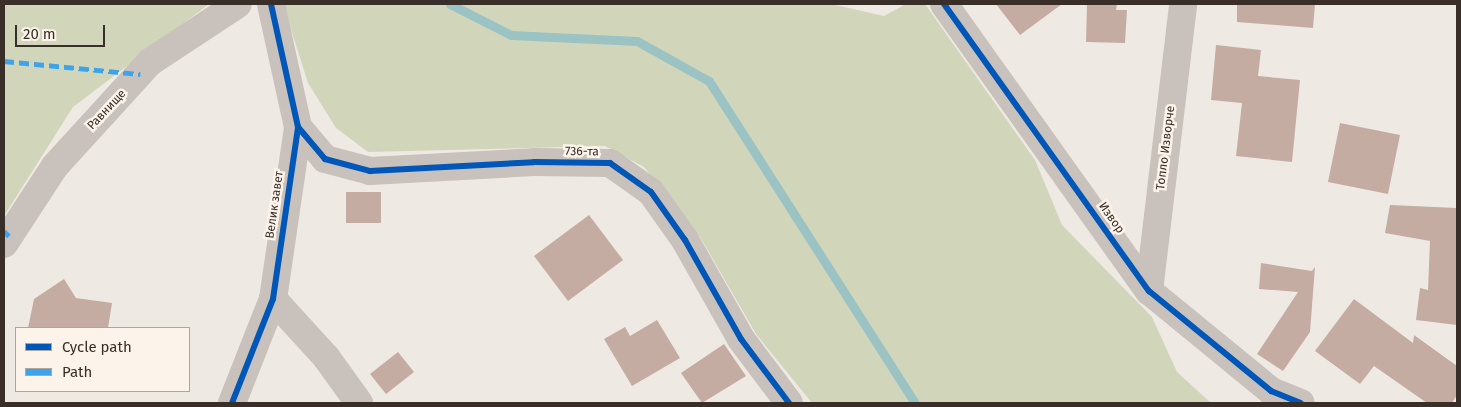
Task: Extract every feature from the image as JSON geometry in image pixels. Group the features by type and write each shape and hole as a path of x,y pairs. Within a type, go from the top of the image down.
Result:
{"street":[{"name":"Равнище","path":"4,244 55,166 150,62 238,4"},
{"name":"Велик завет","path":"232,403 273,300 298,127 271,4"},
{"name":"Извор","path":"944,4 1149,292 1271,391 1301,403"},
{"name":"Топло Изворче","path":"1149,292 1184,4"},
{"name":"736-та","path":"298,127 325,159 370,171 534,162 610,163 651,192 685,240 741,338 789,403"},
{"path":"273,300 326,357 359,403"}],"green space":[{"path":"4,4 209,4 73,107 4,216"},
{"path":"283,4 831,4 884,16 906,4 925,4 1035,160 1062,225 1152,317 1177,372 1211,403 812,403 756,334 700,237 644,167 605,146 368,152 336,128 308,83"}],"building":[{"path":"996,4 1062,4 1020,35"},
{"path":"1087,4 1117,4 1116,10 1127,10 1125,43 1086,42"},
{"path":"1237,4 1315,4 1313,28 1237,22"},
{"path":"1216,45 1261,50 1258,76 1300,80 1292,162 1236,156 1242,103 1211,100"},
{"path":"1340,123 1400,135 1388,194 1328,182"},
{"path":"346,192 381,192 381,223 346,223"},
{"path":"1390,205 1457,208 1457,325 1416,320 1420,288 1428,290 1430,241 1385,233"},
{"path":"589,215 623,260 568,301 534,256"},
{"path":"1261,263 1312,271 1315,267 1310,332 1283,371 1257,354 1298,292 1259,289"},
{"path":"64,279 76,298 112,303 108,327 28,327 34,299"},
{"path":"1354,299 1413,343 1414,335 1457,366 1457,395 1452,403 1427,403 1374,366 1360,384 1315,351"},
{"path":"657,320 680,358 632,386 604,339 625,327 630,336"},
{"path":"724,344 746,376 702,403 681,373"},
{"path":"398,352 414,372 386,394 370,374"}],"waterway":[{"path":"450,4 511,35 637,41 709,81 915,403"}],"marked path":[{"path":"4,61 140,74"},
{"path":"4,231 9,236"}],"cycle path":[{"path":"232,403 273,299 298,127 271,4"},
{"path":"944,4 1149,291 1271,391 1301,403"},
{"path":"298,127 325,159 370,171 534,162 610,163 651,192 685,240 741,339 789,403"}]}
